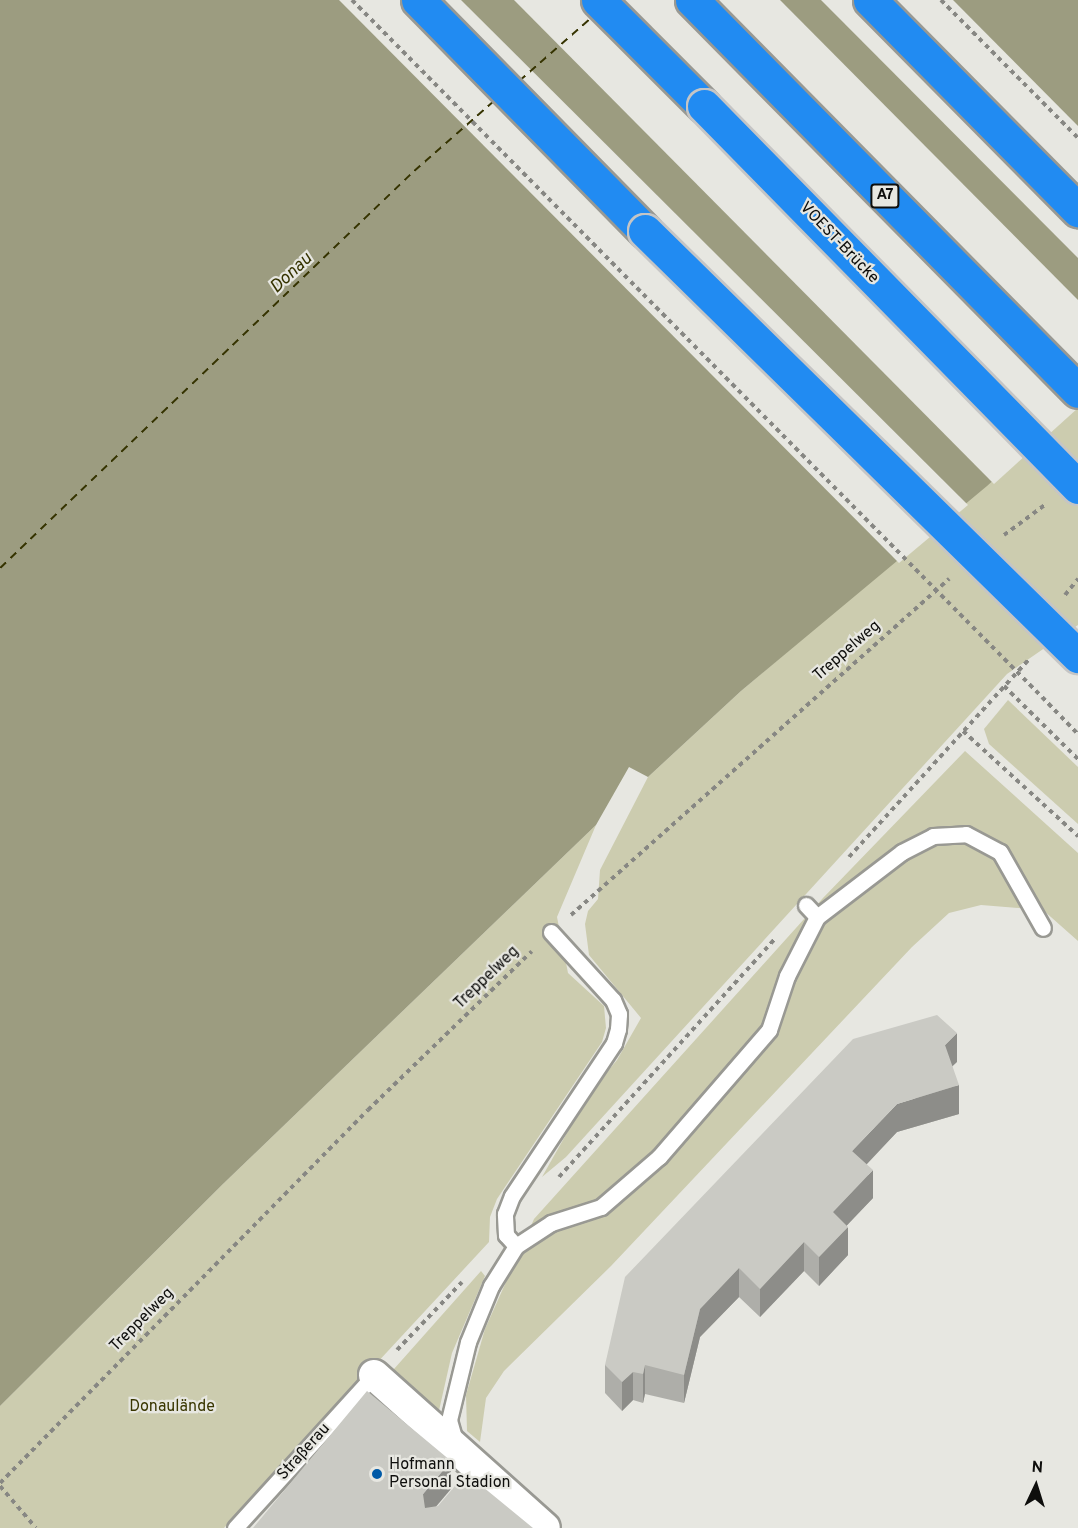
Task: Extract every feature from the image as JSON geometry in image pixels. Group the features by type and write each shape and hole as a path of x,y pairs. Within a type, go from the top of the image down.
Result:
{"highway":[{"path":"418,0 645,231 1078,656"},
{"name":"VOEST-Brücke","path":"598,0 1078,487"},
{"name":"A7","path":"692,0 1078,391"},
{"path":"870,0 1078,210"}],"street":[{"path":"374,1375 458,1450 476,1475 545,1528"}],"lane":[{"path":"458,1450 449,1420 458,1374 487,1295 516,1246 550,1223 601,1207 659,1157 769,1030 786,976 817,917 902,852 933,836 966,834 1000,852 1043,928"},
{"path":"806,905 817,917"},
{"path":"516,1246 506,1235 506,1214 512,1196 614,1042 618,1029 619,1014 614,1000 551,932"},
{"name":"Straßerau","path":"235,1528 374,1375"}],"path":[{"path":"352,0 1078,734"},
{"path":"941,0 1078,138"},
{"path":"994,543 1021,522"},
{"name":"Treppelweg","path":"0,1484 368,1110 551,932 958,571"},
{"path":"1067,591 1078,579"},
{"path":"845,862 1004,686 1078,759"},
{"path":"963,731 1078,836"},
{"path":"553,1183 806,905"},
{"path":"374,1375 467,1276"},
{"path":"0,1484 36,1528"}],"green space":[{"path":"1078,405 1078,625 1007,674 566,1157 542,1177 589,1094 617,1060 641,1018 589,955 585,924 588,911 598,899 600,870 648,777 741,691"},
{"path":"1008,700 1078,767 1078,824 989,744 984,729"},
{"path":"965,751 1078,853 1078,941 1043,910 981,905 949,913 912,947 611,1266 504,1371 486,1398 480,1442 467,1431 466,1395 485,1329 534,1219 823,898"},
{"name":"Donaulände","path":"596,825 557,917 568,973 604,1006 606,1028 602,1042 497,1199 490,1217 489,1242 224,1528 0,1528 0,1406 224,1183"},
{"path":"481,1271 485,1276 452,1353 438,1415 386,1378"}],"water":[{"name":"Donau","path":"0,0 1078,0 1078,404 987,486 741,691 648,777 629,767 596,825 224,1183 0,1406"}],"pier":[{"path":"339,0 461,0 968,505 899,563"},
{"path":"514,0 780,0 1078,300 1078,408 994,484"},
{"path":"821,0 953,0 1078,126 1078,258"}],"building":[{"path":"937,1015 957,1033 945,1045 959,1085 897,1104 852,1151 873,1170 833,1212 848,1227 819,1257 804,1242 760,1289 739,1268 700,1309 684,1375 645,1365 643,1374 633,1372 622,1382 605,1365 625,1277 853,1039"},
{"name":"Hofmann Personal Stadion","path":"367,1391 451,1461 423,1494 425,1508 438,1506 466,1473 533,1528 253,1528"}],"ferry route":[{"path":"519,81 592,17"},
{"path":"0,568 414,171 494,101"}],"place":[{"name":"Hofmann Personal Stadion","path":"377,1474"}]}
